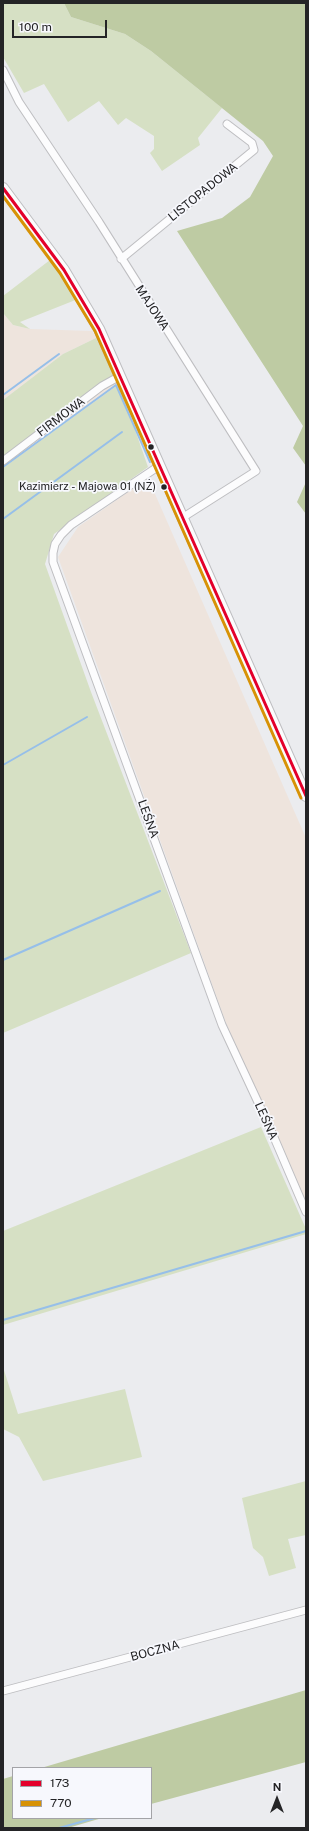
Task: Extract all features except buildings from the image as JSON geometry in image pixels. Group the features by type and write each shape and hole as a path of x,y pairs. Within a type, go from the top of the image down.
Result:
{"street":[{"name":"MAJOWA","path":"3,70 19,102 99,222 256,471 182,518"},
{"name":"LISTOPADOWA","path":"121,259 254,150 252,143 227,124"},
{"path":"3,188 47,246 79,294 99,329 306,796"},
{"name":"FIRMOWA","path":"3,461 102,386 120,376"},
{"name":"LEŚNA","path":"159,466 71,525 61,535 55,544 53,562 222,1025 270,1128 306,1212"},
{"name":"BOCZNA","path":"3,1691 306,1610"}],"shaded area":[{"path":"3,313 13,325 30,329 92,331 96,338 63,354 3,400"},
{"path":"115,374 119,384 3,468 3,458"},
{"path":"148,478 306,838 306,1203 226,1023 58,557 78,527"}],"green space":[{"path":"3,3 64,3 71,17 125,34 151,51 222,108 198,138 200,145 162,171 150,153 154,149 154,136 126,118 118,125 99,101 68,122 44,84 24,93 3,57"},
{"path":"64,3 306,3 306,466 293,448 303,426 177,231 222,218 250,197 273,156 263,141 151,51 125,34 71,17"},
{"path":"50,260 78,299 20,322 30,329 13,325 3,313 3,296"},
{"path":"96,338 115,374 3,458 3,400 63,354"},
{"path":"119,384 148,467 54,534 45,564 91,692 191,953 3,1033 3,468"},
{"path":"306,482 306,514 297,502"},
{"path":"261,1127 306,1229 306,1234 3,1325 3,1231"},
{"path":"3,1367 18,1414 125,1389 142,1457 43,1481 19,1437 3,1429"},
{"path":"306,1481 306,1535 288,1539 296,1568 269,1576 263,1557 253,1548 242,1498"},
{"path":"306,1690 306,1762 152,1804 152,1767 44,1767"},
{"path":"12,1776 12,1819 99,1819 68,1828 3,1828 3,1779"}],"waterway":[{"path":"3,395 59,354"},
{"path":"3,467 116,385 150,462"},
{"path":"3,519 122,432"},
{"path":"3,765 87,717"},
{"path":"3,960 160,891"},
{"path":"3,1320 306,1231"},
{"path":"59,1828 91,1819"}],"transit line":[{"name":"173","path":"3,188 64,270 99,329 306,796"},
{"name":"770","path":"3,196 60,273 95,331 301,798"}],"place":[{"name":"Kazimierz - Majowa 01 (NŻ)","path":"164,487"}]}
